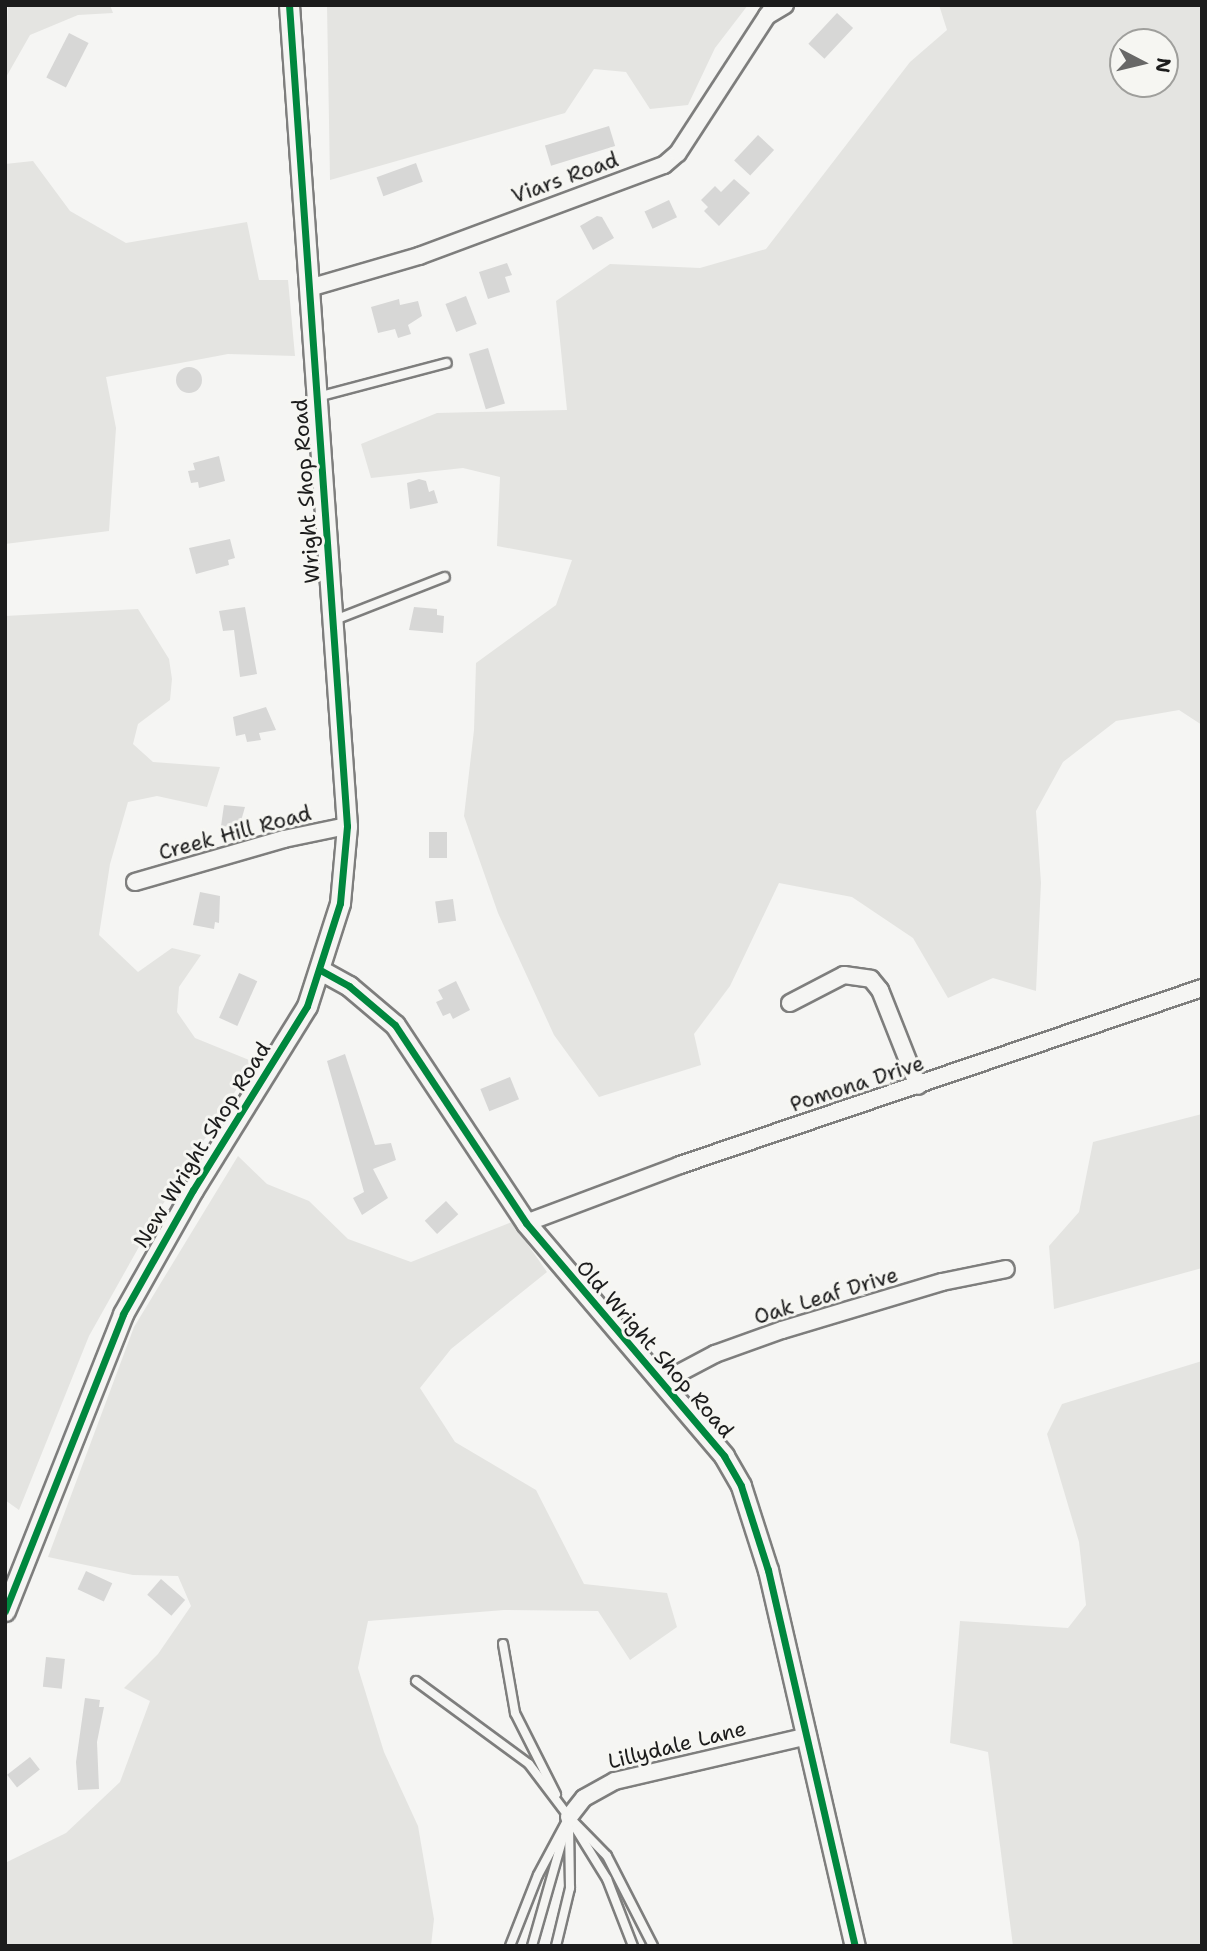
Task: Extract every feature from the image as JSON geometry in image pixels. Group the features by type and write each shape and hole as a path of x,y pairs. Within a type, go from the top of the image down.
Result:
{"street":[{"name":"Wright Shop Road","path":"289,5 347,826 340,903 322,971"},
{"name":"Viars Road","path":"309,288 419,256 664,164 678,153 771,11 785,5"},
{"name":"Creek Hill Road","path":"135,882 284,839 347,826"},
{"name":"Old Wright Shop Road","path":"322,971 357,992 395,1025 526,1223 712,1438 741,1486 768,1570 855,1946"},
{"name":"New Wright Shop Road","path":"5,1611 123,1314 192,1190 295,1029 322,971"},
{"path":"790,1003 844,975 871,979 880,990 918,1086"},
{"name":"Pomona Drive","path":"526,1223 680,1165 1202,988"},
{"name":"Oak Leaf Drive","path":"664,1381 715,1354 782,1330 942,1282 1006,1269"},
{"name":"Lillydale Lane","path":"569,1817 584,1798 615,1781 807,1735"}],"lane":[{"path":"317,397 447,363"},
{"path":"332,621 445,577"},
{"path":"503,1644 515,1713 569,1817 607,1879 633,1946"},
{"path":"416,1681 529,1764 569,1817 607,1856 653,1946"},
{"path":"510,1946 542,1866 569,1817"},
{"path":"532,1946 569,1817"},
{"path":"556,1946 570,1888 569,1817"}],"shaded area":[{"path":"8,5 110,5 113,13 78,15 30,35 5,79"},
{"path":"327,5 748,5 715,48 688,105 650,109 626,72 594,69 565,113 330,180"},
{"path":"939,5 1202,5 1202,725 1179,710 1116,721 1063,762 1036,811 1041,883 1036,991 993,978 948,998 913,938 852,897 779,883 730,986 694,1034 701,1065 599,1097 554,1035 498,913 464,816 474,730 476,663 556,605 572,560 497,546 500,477 463,468 371,478 361,444 437,413 567,410 556,301 610,264 700,268 766,249 910,62 947,30"},
{"path":"33,161 70,211 126,243 247,222 259,280 288,280 295,356 228,354 106,377 116,428 109,531 5,544 5,164"},
{"path":"138,609 169,659 172,679 170,700 138,724 133,744 153,762 220,767 207,807 157,796 128,802 110,864 99,935 138,972 172,948 201,955 179,987 177,1012 195,1038 254,1062 163,1204 89,1336 19,1510 5,1500 5,616"},
{"path":"1202,1114 1202,1268 1054,1309 1049,1246 1079,1212 1093,1142"},
{"path":"238,1156 267,1184 309,1201 348,1239 411,1262 512,1222 547,1272 451,1349 420,1388 455,1442 536,1490 584,1584 667,1593 677,1627 630,1660 598,1611 504,1610 368,1621 358,1668 384,1752 418,1826 434,1919 431,1946 5,1946 5,1863 66,1833 120,1782 150,1701 124,1688 158,1654 191,1606 178,1576 133,1575 48,1557 134,1327"},
{"path":"1202,1361 1202,1946 1013,1946 988,1752 950,1743 960,1621 1068,1628 1086,1605 1079,1542 1047,1434 1062,1404"}],"building":[{"path":"837,13 853,28 824,59 808,44"},
{"path":"69,33 89,43 66,88 46,78"},
{"path":"609,126 615,146 551,166 545,146"},
{"path":"758,135 774,150 750,176 734,161"},
{"path":"416,163 423,182 383,196 377,177"},
{"path":"734,179 750,193 719,226 704,211 708,207 701,200 715,186 721,192"},
{"path":"669,200 677,217 653,229 645,211"},
{"path":"597,216 602,217 614,238 593,250 580,226"},
{"path":"507,263 512,275 505,277 510,292 488,299 479,272"},
{"path":"466,296 477,324 456,332 445,304"},
{"path":"399,299 400,305 418,301 422,316 408,325 411,334 398,338 395,329 378,333 371,307"},
{"path":"488,348 505,403 486,409 469,354"},
{"path":"189,367 198,371 202,380 198,389 189,393 180,389 176,380 180,371"},
{"path":"219,456 225,481 199,488 198,482 191,483 188,471 195,470 193,463"},
{"path":"419,479 426,481 429,492 434,490 438,503 410,509 407,483"},
{"path":"230,539 235,558 228,560 229,565 196,574 189,548"},
{"path":"245,607 257,674 240,677 234,630 223,631 219,611"},
{"path":"414,607 437,609 437,615 444,616 443,633 409,630"},
{"path":"266,707 276,730 259,733 261,740 247,742 245,734 236,736 233,717"},
{"path":"224,805 245,807 239,828 221,826"},
{"path":"429,832 447,832 447,858 429,858"},
{"path":"200,892 220,896 219,923 215,922 214,929 193,925"},
{"path":"453,899 456,921 438,923 435,902"},
{"path":"239,973 257,981 237,1026 219,1018"},
{"path":"456,981 470,1010 453,1019 450,1013 443,1016 436,1002 443,999 438,990"},
{"path":"345,1054 375,1145 391,1143 396,1160 373,1169 388,1198 362,1215 353,1198 364,1192 327,1061"},
{"path":"510,1077 519,1099 489,1111 480,1089"},
{"path":"446,1201 458,1214 437,1234 425,1221"},
{"path":"86,1571 112,1583 104,1601 78,1589"},
{"path":"161,1579 185,1600 171,1616 147,1595"},
{"path":"46,1657 65,1659 62,1689 43,1687"},
{"path":"85,1698 100,1700 99,1707 104,1707 97,1742 99,1789 78,1790 76,1762"},
{"path":"30,1757 40,1770 17,1787 7,1775"}],"cycle path":[{"path":"5,1611 123,1314 193,1190 307,1006 340,903 347,826 289,5"},
{"path":"322,971 349,986 395,1025 526,1223 724,1456 741,1486 768,1570 855,1946"}]}
